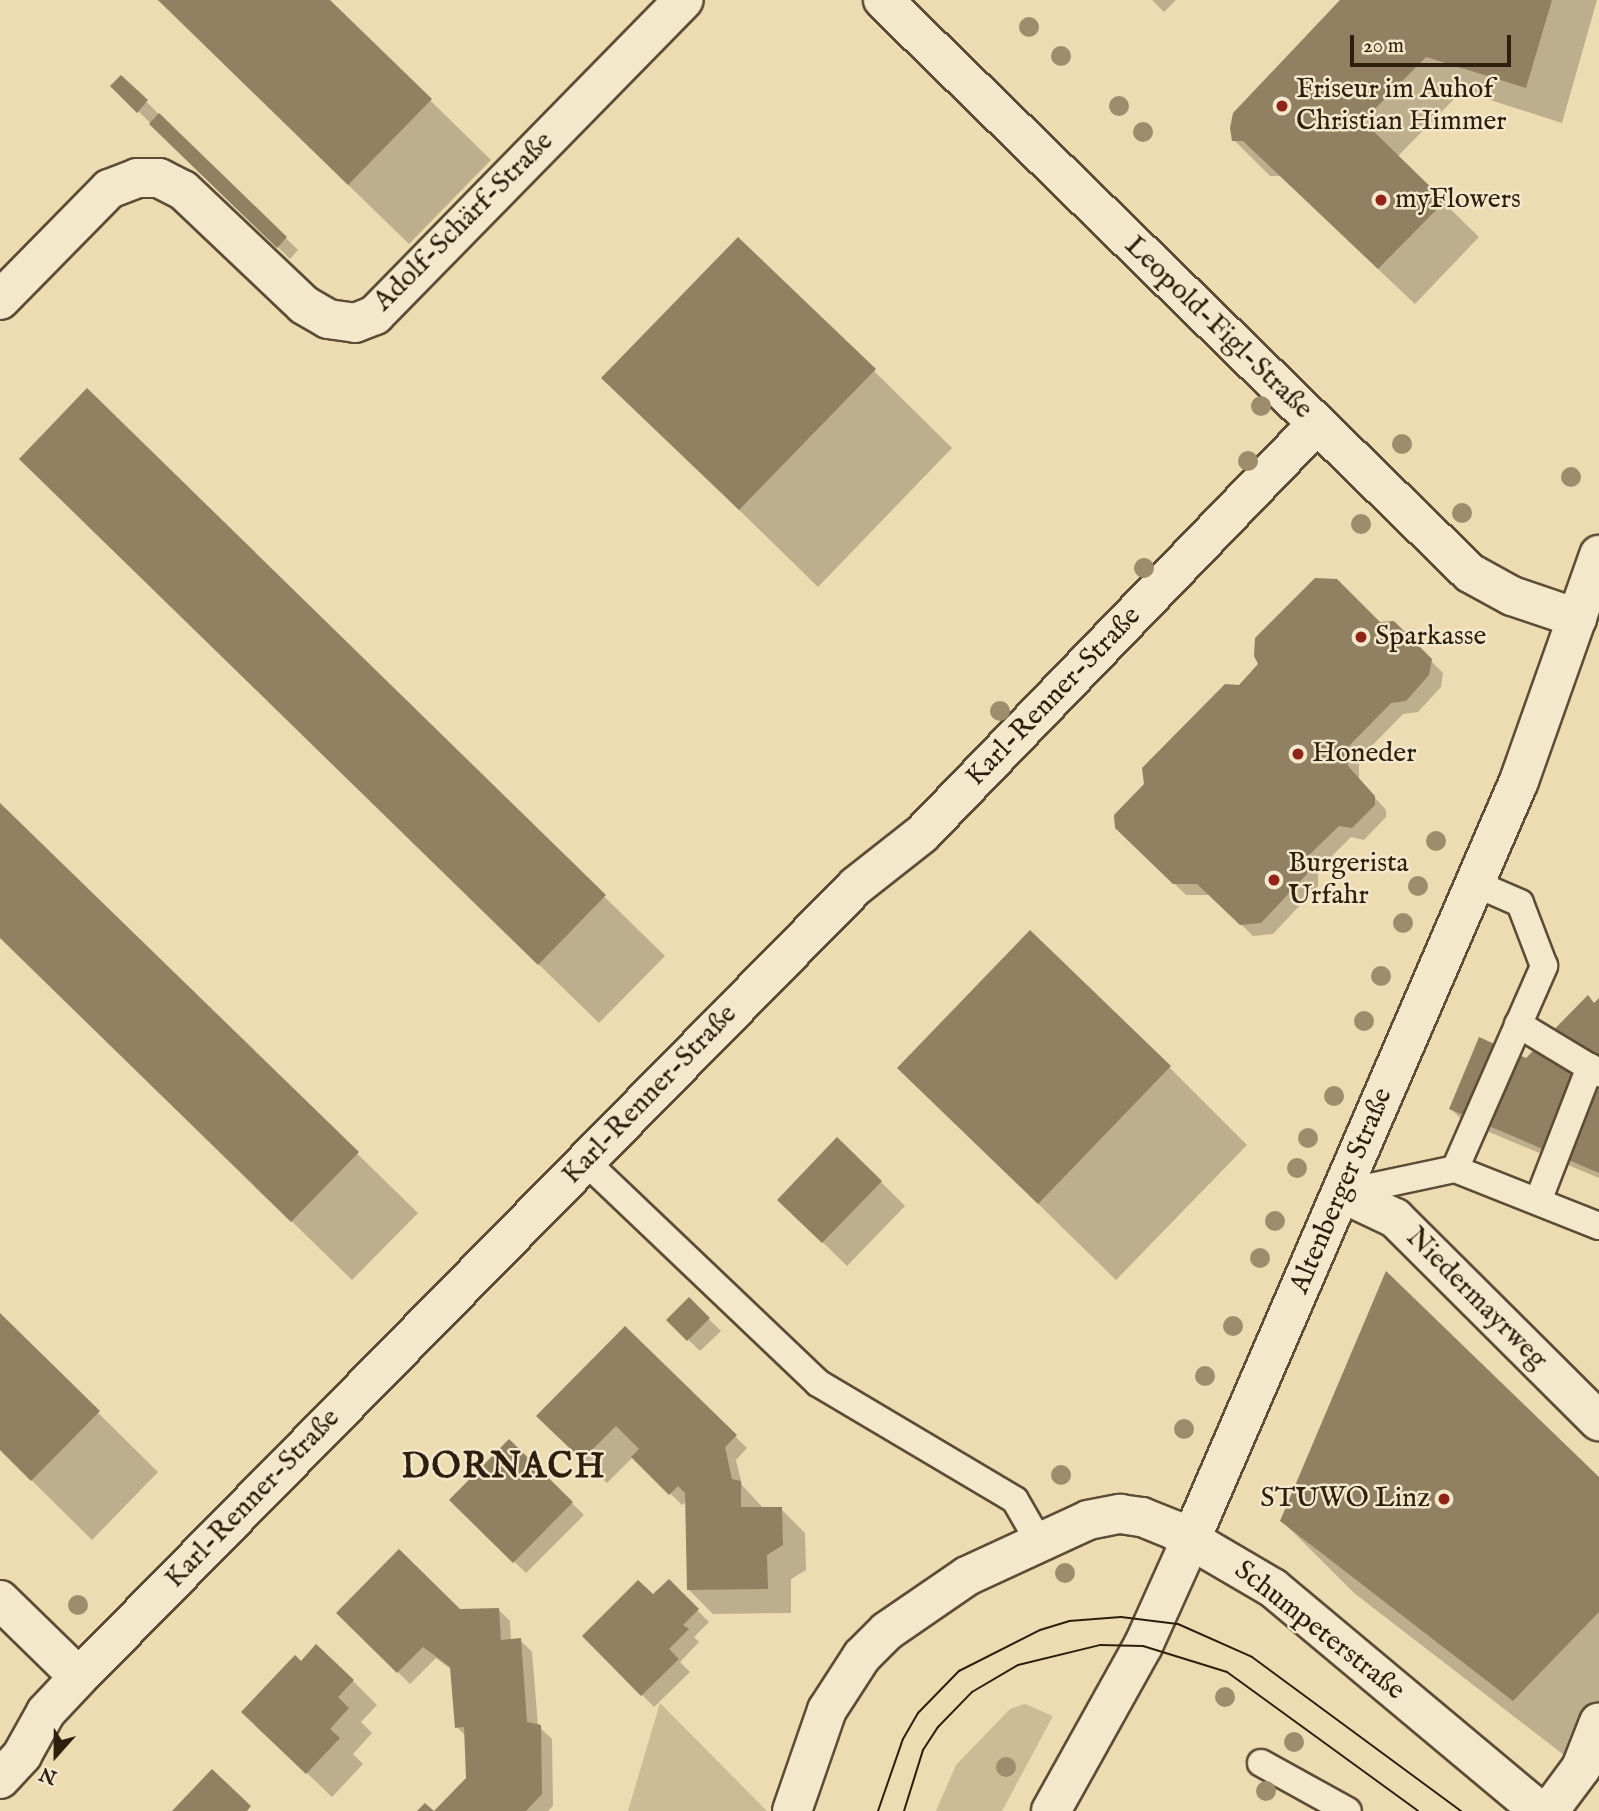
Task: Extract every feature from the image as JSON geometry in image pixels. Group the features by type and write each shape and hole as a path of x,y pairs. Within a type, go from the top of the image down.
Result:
{"street":[{"name":"Adolf-Schärf-Straße","path":"0,300 108,189 137,178 159,178 183,190 304,305 328,319 355,323 375,315 683,0"},
{"name":"Leopold-Figl-Straße","path":"883,0 1470,573 1512,596 1577,618"},
{"name":"Karl-Renner-Straße","path":"0,1779 22,1755 46,1712 79,1677 856,887 922,834 1316,425"},
{"name":"Altenberger Straße","path":"1051,1811 1143,1646 1191,1539 1519,781 1599,555"},
{"name":"Niedermayrweg","path":"1342,1192 1395,1218 1599,1421"},
{"name":"Schumpeterstraße","path":"792,1811 827,1710 862,1656 925,1603 1027,1547 1088,1520 1120,1514 1142,1517 1191,1539 1273,1588 1539,1811"},
{"path":"0,1600 79,1677"},
{"path":"1549,1811 1581,1768 1599,1722"}],"lane":[{"path":"1455,1169 1544,966 1520,904 1474,883"},
{"path":"1518,1024 1595,1070 1538,1201"},
{"path":"585,1161 818,1383 1015,1500 1032,1530 1027,1547"},
{"path":"1342,1192 1455,1169 1599,1226"},
{"path":"1261,1763 1348,1811"}],"shaded area":[{"path":"660,1703 767,1811 628,1811"},
{"path":"1025,1704 1053,1716 1002,1811 936,1811 956,1765 1010,1709"}],"building":[{"path":"158,0 330,0 432,99 348,185"},
{"path":"1340,0 1552,0 1526,88 1426,57 1363,121 1445,201 1378,269 1243,141 1232,141 1230,128 1233,113"},
{"path":"121,75 148,100 137,113 110,86"},
{"path":"159,113 287,237 277,248 149,124"},
{"path":"738,237 876,369 739,510 601,378"},
{"path":"87,388 606,895 538,965 19,459"},
{"path":"1315,578 1337,579 1380,622 1394,621 1432,659 1429,675 1406,701 1391,703 1348,747 1348,766 1375,796 1375,805 1352,828 1339,826 1307,857 1307,874 1261,923 1240,925 1197,884 1173,884 1115,828 1114,815 1144,784 1142,768 1225,684 1239,685 1258,664 1254,656 1255,638"},
{"path":"0,803 359,1152 291,1222 0,938"},
{"path":"1030,930 1171,1066 1038,1204 897,1068"},
{"path":"1588,995 1594,1003 1599,998 1599,1173 1449,1109 1479,1037 1526,1058"},
{"path":"837,1137 882,1181 822,1243 777,1200"},
{"name":"STUWO Linz","path":"1386,1271 1599,1477 1599,1612 1513,1701 1280,1521"},
{"path":"689,1297 710,1318 687,1341 666,1320"},
{"path":"0,1313 100,1411 31,1481 0,1450"},
{"path":"625,1326 737,1435 725,1447 732,1479 741,1481 741,1507 782,1507 783,1545 767,1555 768,1589 687,1590 685,1493 678,1486 669,1495 631,1457 639,1449 616,1426 582,1460 536,1416"},
{"path":"509,1439 573,1502 513,1563 449,1500"},
{"path":"399,1549 460,1609 499,1608 501,1640 521,1638 527,1722 541,1725 542,1794 526,1811 434,1811 466,1778 464,1727 455,1728 450,1667 423,1647 397,1673 336,1613"},
{"path":"669,1579 699,1609 683,1625 689,1629 669,1649 679,1659 641,1696 582,1636 638,1580 653,1594"},
{"path":"316,1644 354,1680 338,1697 349,1708 330,1729 340,1738 306,1774 241,1712 295,1655 301,1661"},
{"path":"212,1769 251,1806 247,1811 172,1811"},
{"path":"425,1803 434,1811 417,1811"}],"tram line":[{"path":"878,1811 903,1739 918,1713 959,1671 1040,1630 1069,1621 1121,1617 1178,1624 1252,1657 1461,1811"},
{"path":"904,1811 923,1750 938,1727 972,1692 1018,1665 1100,1645 1143,1646 1227,1672 1418,1811"}],"place":[{"name":"Friseur im Auhof Christian Himmer","path":"1282,106"},
{"name":"myFlowers","path":"1381,200"},
{"name":"Sparkasse","path":"1361,637"},
{"name":"Honeder","path":"1298,754"},
{"name":"Burgerista Urfahr","path":"1274,880"},
{"name":"STUWO Linz","path":"1444,1499"}],"district":[{"name":"DORNACH","path":"504,1468"}]}
